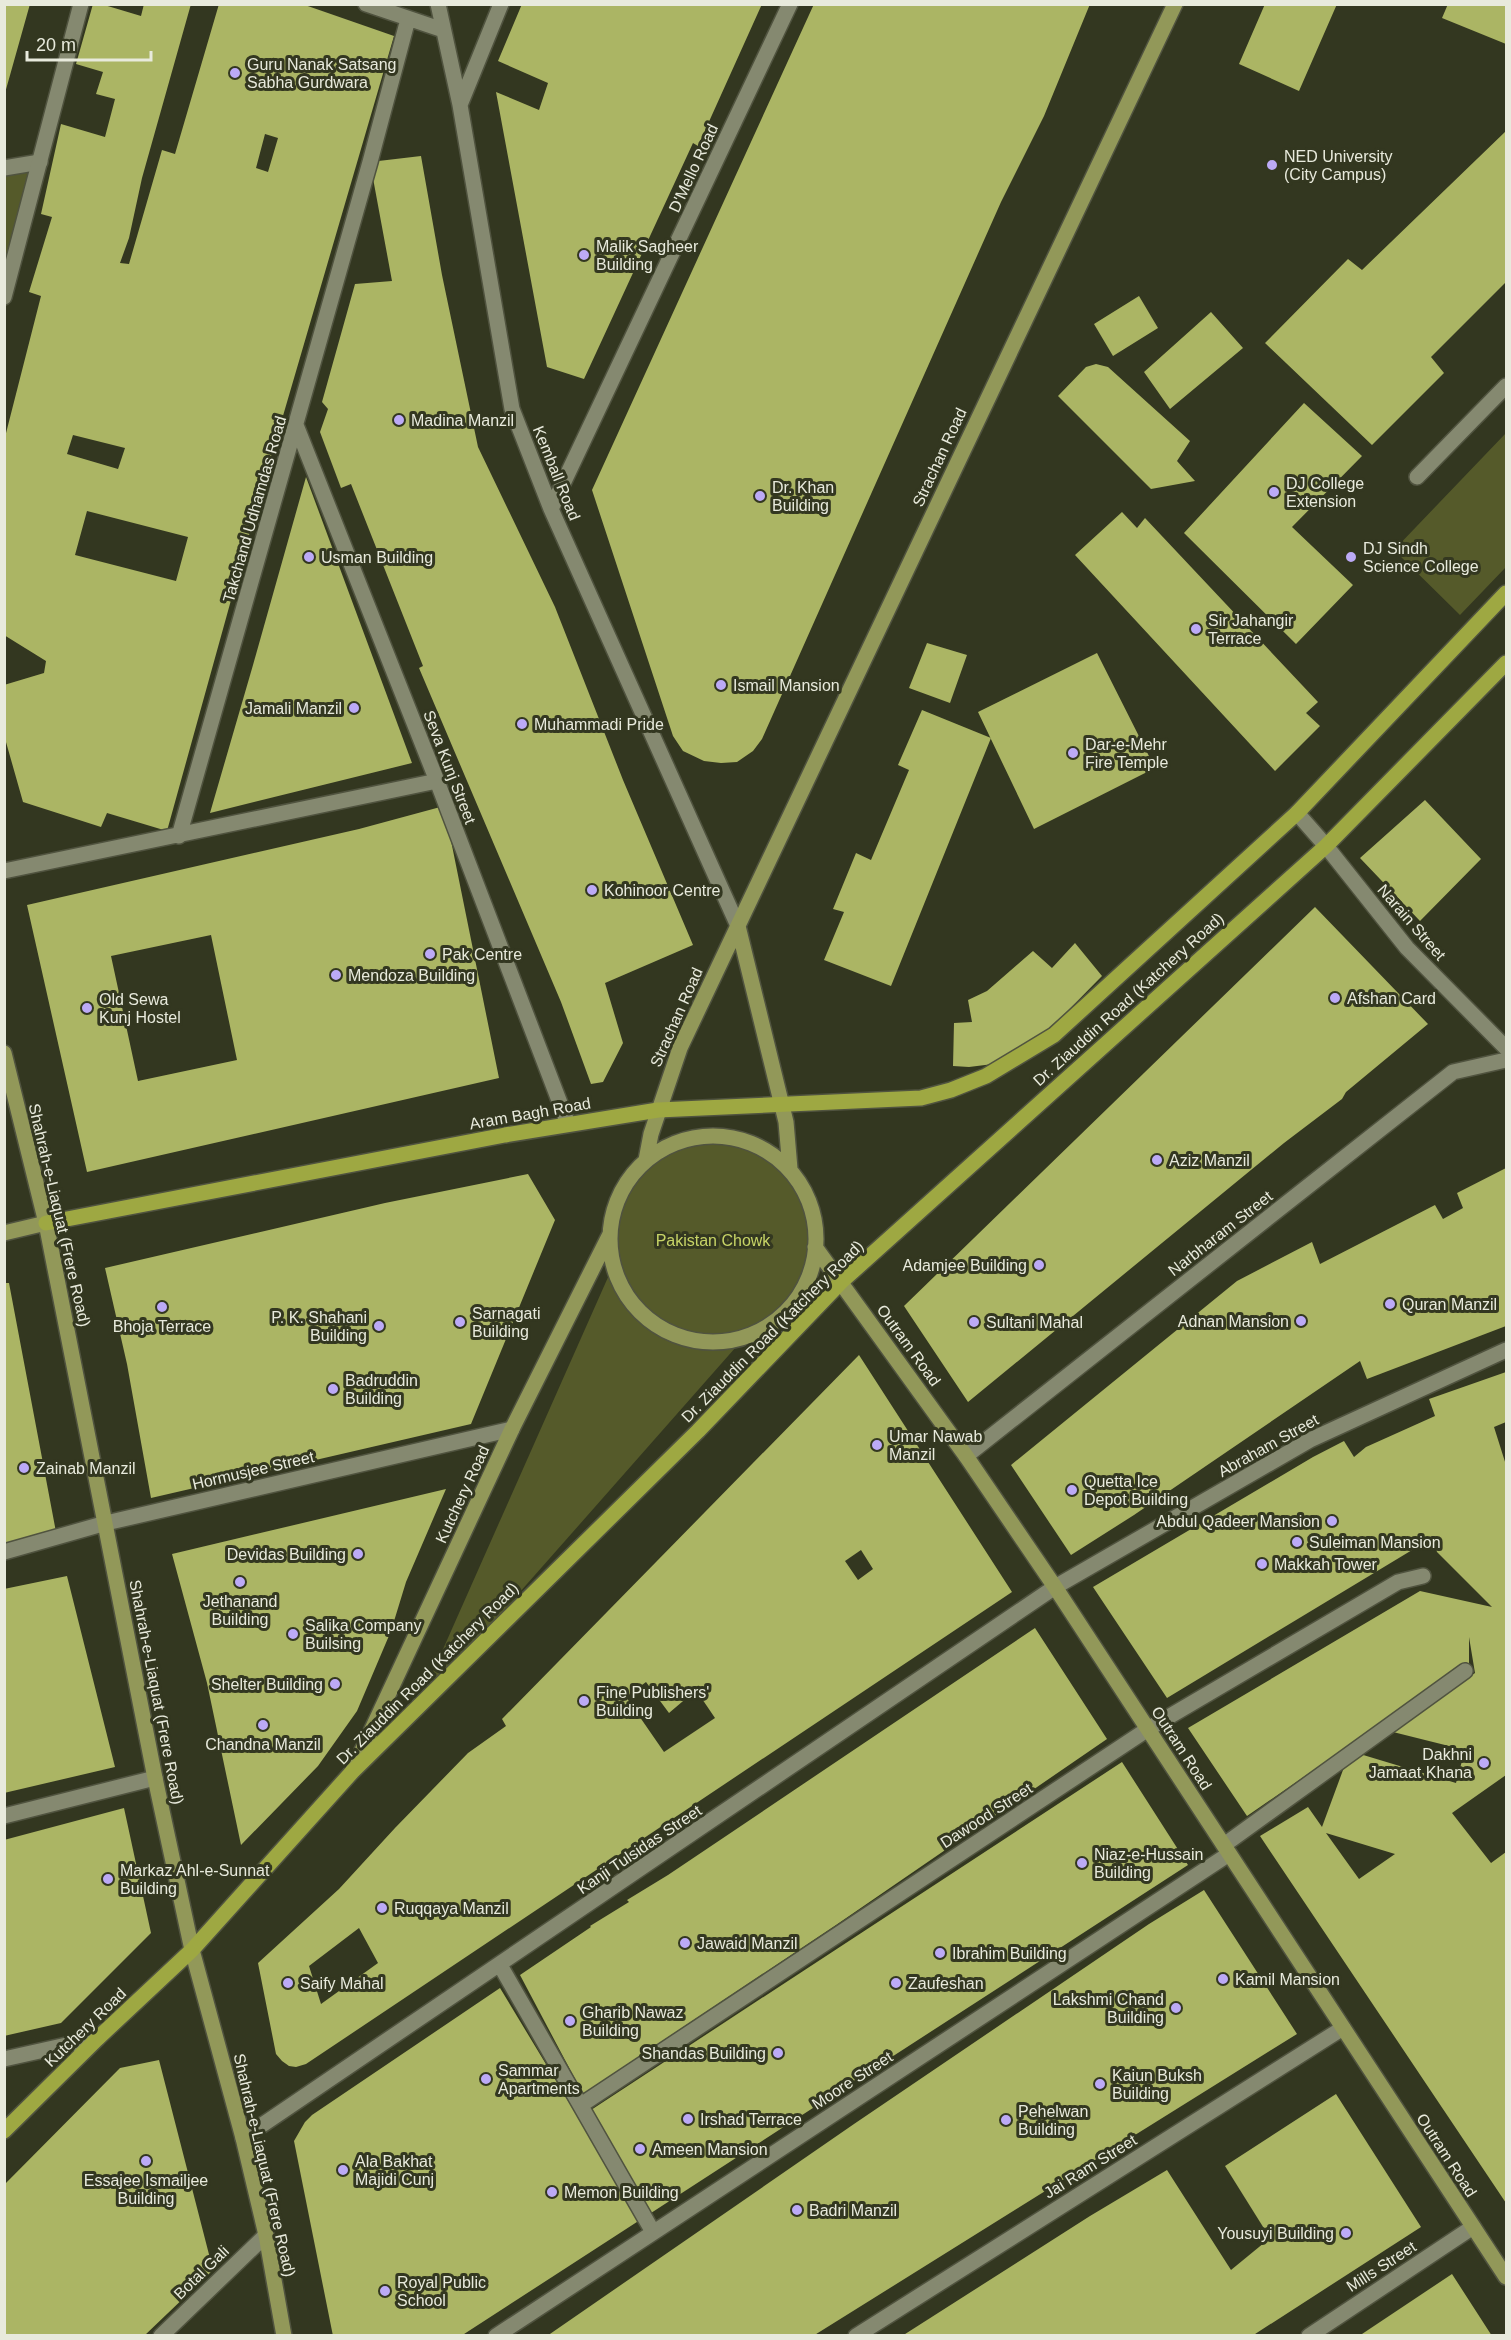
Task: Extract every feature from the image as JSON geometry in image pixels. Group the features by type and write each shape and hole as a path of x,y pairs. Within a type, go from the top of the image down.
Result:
{"main road":[{"name":"Strachan Road","path":"646,1160 658,1110 680,1048 1175,4"},
{"name":"Dr. Ziauddin Road (Katchery Road)","path":"1054,1035 1297,813 1506,593"},
{"name":"Dr. Ziauddin Road (Katchery Road)","path":"192,1950 352,1772 698,1431 841,1282 1326,846 1506,663"},
{"path":"738,926 786,1122 790,1169"},
{"name":"Aram Bagh Road","path":"4,1233 46,1223 568,1124 658,1110 921,1098 951,1090 986,1076 1054,1035"},
{"name":"Shahrah-e-Liaquat (Frere Road)","path":"4,1053 46,1223 192,1950 243,2138 266,2235 284,2336"},
{"path":"718,1135 741,1139 763,1148 790,1169 809,1199 817,1233 813,1267 798,1298 774,1323 743,1339 709,1344 675,1337 648,1320 626,1296 613,1266 610,1234 616,1202 634,1172 646,1160 669,1145 694,1137 718,1135"},
{"name":"Kutchery Road","path":"352,1772 512,1429 610,1234"},
{"name":"Outram Road","path":"815,1247 966,1456 1055,1587 1506,2277"},
{"name":"Kutchery Road","path":"4,2131 98,2038 192,1950"}],"street":[{"path":"4,297 81,4"},
{"path":"366,4 443,30"},
{"name":"Kemball Road","path":"438,4 460,105 512,409 551,508 738,926"},
{"path":"460,105 501,4"},
{"name":"D'Mello Road","path":"551,508 790,4"},
{"name":"Takchand Udhamdas Road","path":"178,836 296,425 408,19"},
{"path":"4,168 40,162"},
{"path":"1418,477 1506,386"},
{"name":"Seva Kunj Street","path":"296,425 437,781 568,1124"},
{"path":"4,871 437,781"},
{"name":"Narain Street","path":"1297,813 1407,948 1506,1048"},
{"name":"Narbharam Street","path":"966,1456 1453,1072 1506,1060"},
{"name":"Abraham Street","path":"1055,1587 1310,1440 1506,1350"},
{"name":"Hormusjee Street","path":"4,1552 106,1523 512,1429"},
{"name":"Dawood Street","path":"581,2105 1148,1729 1398,1582 1423,1576"},
{"name":"Kanji Tulsidas Street","path":"243,2138 1055,1587"},
{"name":"Moore Street","path":"496,2336 1226,1849 1465,1671"},
{"path":"4,1816 156,1778"},
{"path":"500,1965 653,2232"},
{"name":"Jai Ram Street","path":"856,2336 1343,2028"},
{"path":"4,2059 98,2038"},
{"name":"Mills Street","path":"1309,2336 1473,2227"},
{"name":"Botal Gali","path":"161,2336 266,2235"}],"green space":[{"path":"40,162 5,299 5,168"},
{"path":"1506,433 1506,567 1460,615 1394,550"},
{"name":"Pakistan Chowk","path":"694,1137 748,1138 790,1169 809,1199 817,1233 813,1267 798,1298 774,1323 743,1339 416,1710 613,1266 610,1233 618,1197 626,1183 648,1161"}],"building":[{"path":"4,4 30,4 5,93 4,93"},
{"path":"93,4 101,4 141,16 144,4 191,4 142,178 129,238 120,263 129,264 162,150 175,154 219,4 302,4 394,36 266,474 167,831 107,813 101,827 23,802 4,735 4,685 44,673 46,661 4,635 4,441 41,296 29,292 52,217 41,214 61,124 105,137 115,99 96,94 103,72 76,64","holes":["265,134 278,138 268,172 256,168","73,435 125,448 118,469 67,454","87,511 188,537 176,581 75,555"]},
{"path":"522,4 762,4 698,146 693,143 584,379 547,367 496,92 539,110 548,83 498,61"},
{"path":"814,4 1090,4 1044,116 1001,202 762,739 753,751 737,762 704,761 683,751 673,736 592,490"},
{"path":"1265,4 1337,4 1299,91 1239,64"},
{"path":"1448,4 1506,4 1506,44 1442,18"},
{"path":"1506,131 1506,282 1431,357 1444,373 1372,445 1265,343 1348,259 1362,270"},
{"path":"421,156 442,275 478,447 555,607 623,780 693,945 605,983 623,1043 603,1082 591,1084 561,1002 419,668 423,666 351,484 341,488 320,432 328,409 322,402 355,284 392,281 370,162"},
{"path":"1139,296 1158,328 1113,356 1094,324"},
{"path":"1211,312 1243,348 1170,409 1144,372"},
{"path":"1096,364 1108,367 1190,441 1177,461 1195,481 1151,489 1058,396 1086,367"},
{"name":"DJ College Extension","path":"1304,403 1362,456 1292,527 1353,585 1296,644 1184,533"},
{"path":"306,477 412,763 210,813 253,665"},
{"name":"Sir Jahangir Terrace","path":"1122,512 1137,528 1145,518 1318,702 1306,713 1320,726 1275,771 1075,555"},
{"path":"927,643 967,655 950,703 909,688"},
{"name":"Dar-e-Mehr Fire Temple","path":"1097,653 1155,768 1034,829 978,712"},
{"path":"922,710 991,738 891,986 824,960 844,912 833,909 856,853 871,860 909,770 898,765"},
{"path":"1425,800 1481,859 1420,921 1360,858"},
{"path":"444,806 499,1078 87,1172 27,905 359,829","holes":["211,935 237,1060 138,1081 111,956"]},
{"path":"1315,907 1428,1024 1346,1092 1342,1099 1284,1143 968,1402 904,1306"},
{"path":"1075,943 1102,976 1038,1041 993,1064 953,1066 954,1023 972,1022 968,1000 987,991 1033,951 1052,968"},
{"path":"1506,1168 1506,1326 1367,1379 1360,1361 1134,1515 1071,1555 1011,1465 1237,1281 1312,1242 1320,1264 1435,1205 1443,1219 1463,1208 1457,1193"},
{"path":"528,1174 555,1220 471,1424 151,1498 127,1364 105,1268 385,1203"},
{"name":"Zainab Manzil","path":"4,1283 9,1283 56,1532 4,1545"},
{"path":"859,1355 1012,1592 306,2064 296,2067 289,2066 276,2054 258,1963 339,1889 468,1753 506,1726 502,1719","holes":["861,1550 873,1569 858,1580 845,1561","646,1682 669,1713 696,1690 715,1718 664,1752 626,1697","359,1928 378,1963 321,2004 309,1966"]},
{"path":"1506,1372 1506,1422 1494,1427 1506,1465 1506,1775 1452,1813 1491,1863 1506,1852 1506,2203 1260,1836 1308,1807 1322,1827 1350,1751 1456,1783 1465,1750 1393,1732 1475,1673 1469,1637 1469,1663 1247,1816 1188,1728 1420,1591 1492,1607 1437,1552 1432,1538 1167,1698 1093,1587 1344,1441 1354,1457 1366,1447 1435,1416 1429,1399","holes":["1326,1833 1395,1854 1359,1879"]},
{"path":"446,1489 406,1582 391,1631 357,1711 318,1766 241,1845 207,1683 172,1554"},
{"path":"67,1576 115,1767 4,1793 4,1589"},
{"path":"1035,1628 1107,1739 836,1925 583,2094 520,1975 629,1902 627,1900 668,1875"},
{"path":"1122,1762 1188,1865 651,2213 591,2110"},
{"path":"124,1808 151,1933 61,2023 4,2036 4,1840"},
{"path":"1204,1890 1297,2034 813,2336 547,2336 854,2124 1149,1924"},
{"path":"500,1988 640,2220 461,2336 333,2336 294,2141 312,2115"},
{"path":"159,2060 213,2270 144,2336 4,2336 4,2185 120,2068"},
{"path":"1336,2094 1421,2227 1252,2336 902,2336 1090,2216 1167,2170 1231,2270 1270,2238 1225,2166"},
{"path":"1452,2274 1492,2336 1359,2336"}],"place":[{"name":"Guru Nanak Satsang Sabha Gurdwara","path":"235,73"},
{"name":"NED University (City Campus)","path":"1272,165"},
{"name":"Malik Sagheer Building","path":"584,255"},
{"name":"Madina Manzil","path":"399,420"},
{"name":"DJ College Extension","path":"1274,492"},
{"name":"Dr. Khan Building","path":"760,496"},
{"name":"Usman Building","path":"309,557"},
{"name":"DJ Sindh Science College","path":"1351,557"},
{"name":"Sir Jahangir Terrace","path":"1196,629"},
{"name":"Ismail Mansion","path":"721,685"},
{"name":"Jamali Manzil","path":"354,708"},
{"name":"Muhammadi Pride","path":"522,724"},
{"name":"Dar-e-Mehr Fire Temple","path":"1073,753"},
{"name":"Kohinoor Centre","path":"592,890"},
{"name":"Pak Centre","path":"430,954"},
{"name":"Mendoza Building","path":"336,975"},
{"name":"Afshan Card","path":"1335,998"},
{"name":"Old Sewa Kunj Hostel","path":"87,1008"},
{"name":"Aziz Manzil","path":"1157,1160"},
{"name":"Adamjee Building","path":"1039,1265"},
{"name":"Quran Manzil","path":"1390,1304"},
{"name":"Bhoja Terrace","path":"162,1307"},
{"name":"Adnan Mansion","path":"1301,1321"},
{"name":"Sarnagati Building","path":"460,1322"},
{"name":"Sultani Mahal","path":"974,1322"},
{"name":"P. K. Shahani Building","path":"379,1326"},
{"name":"Badruddin Building","path":"333,1389"},
{"name":"Umar Nawab Manzil","path":"877,1445"},
{"name":"Zainab Manzil","path":"24,1468"},
{"name":"Quetta Ice Depot Building","path":"1072,1490"},
{"name":"Abdul Qadeer Mansion","path":"1332,1521"},
{"name":"Suleiman Mansion","path":"1297,1542"},
{"name":"Devidas Building","path":"358,1554"},
{"name":"Makkah Tower","path":"1262,1564"},
{"name":"Jethanand Building","path":"240,1582"},
{"name":"Salika Company Builsing","path":"293,1634"},
{"name":"Shelter Building","path":"335,1684"},
{"name":"Fine Publishers' Building","path":"584,1701"},
{"name":"Chandna Manzil","path":"263,1725"},
{"name":"Dakhni Jamaat Khana","path":"1484,1763"},
{"name":"Niaz-e-Hussain Building","path":"1082,1863"},
{"name":"Markaz Ahl-e-Sunnat Building","path":"108,1879"},
{"name":"Ruqqaya Manzil","path":"382,1908"},
{"name":"Jawaid Manzil","path":"685,1943"},
{"name":"Ibrahim Building","path":"940,1953"},
{"name":"Kamil Mansion","path":"1223,1979"},
{"name":"Saify Mahal","path":"288,1983"},
{"name":"Zaufeshan","path":"896,1983"},
{"name":"Lakshmi Chand Building","path":"1176,2008"},
{"name":"Gharib Nawaz Building","path":"570,2021"},
{"name":"Shandas Building","path":"778,2053"},
{"name":"Sammar Apartments","path":"486,2079"},
{"name":"Kaiun Buksh Building","path":"1100,2084"},
{"name":"Irshad Terrace","path":"688,2119"},
{"name":"Pehelwan Building","path":"1006,2120"},
{"name":"Ameen Mansion","path":"640,2149"},
{"name":"Essajee Ismailjee Building","path":"146,2161"},
{"name":"Ala Bakhat Majidi Cunj","path":"343,2170"},
{"name":"Memon Building","path":"552,2192"},
{"name":"Badri Manzil","path":"797,2210"},
{"name":"Yousuyi Building","path":"1346,2233"},
{"name":"Royal Public School","path":"385,2291"}]}
